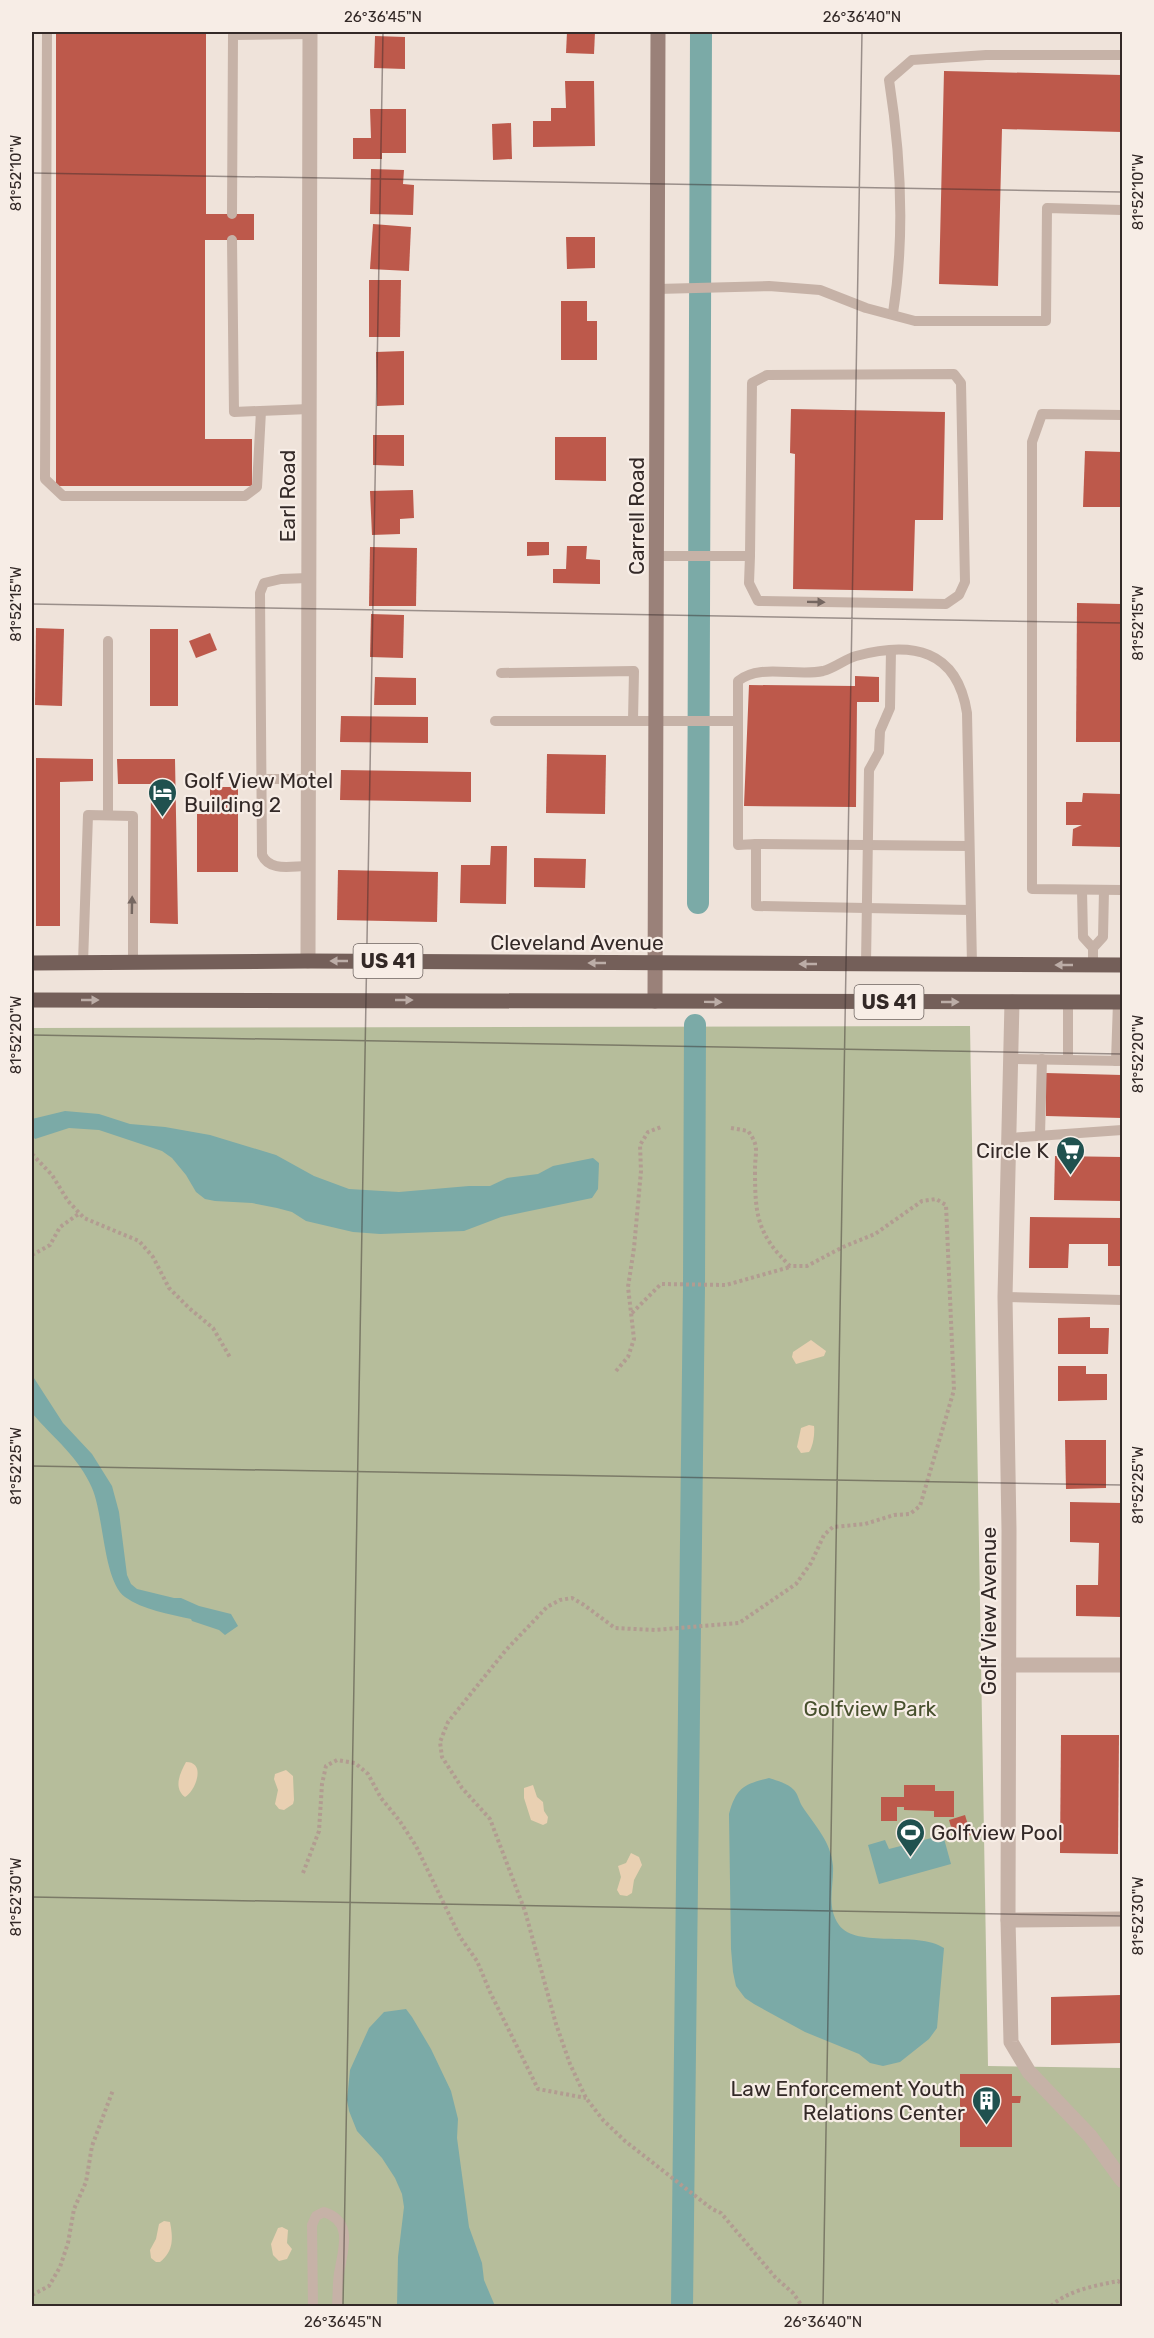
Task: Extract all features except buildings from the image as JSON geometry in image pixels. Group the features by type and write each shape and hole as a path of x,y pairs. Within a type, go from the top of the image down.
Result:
{"main road":[{"name":"Cleveland Avenue","path":"32,963 308,961 1122,965"},
{"name":"US 41","path":"32,1000 1120,1002"}],"street":[{"name":"Carrell Road","path":"655,1001 658,32"},
{"name":"Earl Road","path":"308,961 310,33"},
{"name":"Golf View Avenue","path":"1012,1002 1005,1297 1009,1665 1008,1920 1011,2042 1029,2072 1090,2136 1122,2180"},
{"path":"1009,1665 1122,1665"},
{"path":"1008,1920 1122,1919"}],"lane":[{"path":"47,32 45,479 63,496 245,496 257,487 261,411"},
{"path":"232,214 233,35 310,33"},
{"path":"893,313 900,212 896,125 889,80 912,60 986,56 1122,55"},
{"path":"657,289 769,286 820,290 866,308 893,313 915,321 1046,321 1047,208 1122,210"},
{"path":"232,240 234,412 309,409"},
{"path":"954,374 961,383 965,582 959,595 946,604 758,601 749,583 750,556 752,383 767,375 954,374"},
{"path":"1122,415 1042,414 1032,441 1032,889 1122,890"},
{"path":"657,556 750,556"},
{"path":"308,579 281,579 264,583 260,592 262,855 265,862 272,866 308,866"},
{"path":"108,641 108,815"},
{"path":"866,964 868,771 879,752 880,731 890,708 891,650"},
{"path":"969,846 738,845 738,681 748,673 822,671 854,656 891,650 915,651 938,658 952,672 964,692 967,713 972,965"},
{"path":"501,672 634,671 633,720"},
{"path":"495,720 737,721"},
{"path":"260,779 308,779"},
{"path":"83,963 88,815 108,815 133,816 133,964"},
{"path":"756,844 756,906 970,910"},
{"path":"1082,890 1083,937 1093,948 1093,965"},
{"path":"1093,948 1103,937 1104,890"},
{"path":"1068,1002 1068,1060"},
{"path":"1011,1059 1119,1061 1120,1002"},
{"path":"1040,1135 1042,1059"},
{"path":"1010,1138 1122,1130"},
{"path":"1005,1297 1122,1300"},
{"path":"313,2307 312,2225 316,2216 324,2212 334,2215 341,2225 345,2238 345,2252 340,2269 338,2307"}],"path":[{"path":"616,1371 628,1357 634,1339 628,1287 634,1248 640,1145 648,1132 661,1127"},
{"path":"731,1128 748,1131 756,1142 755,1199 759,1224 772,1249 790,1266"},
{"path":"32,1154 52,1175 68,1201 84,1218 139,1241 153,1257 169,1288 213,1328 231,1359"},
{"path":"632,1314 661,1284 726,1286 790,1266 807,1266 843,1246 875,1234 922,1201 936,1199 946,1206 954,1390 920,1506 910,1514 894,1515 866,1524 833,1527 824,1535 811,1563 796,1584 739,1623 727,1626 655,1630 615,1628 584,1605 572,1599 560,1599 547,1607 506,1650 448,1722 440,1742 442,1757 450,1771 490,1819 496,1833 537,1948 556,2024 570,2064 586,2098 603,2120 646,2158 712,2209 721,2213 775,2277 793,2293 802,2307"},
{"path":"32,1255 50,1245 60,1227 80,1213"},
{"path":"303,1873 319,1831 322,1784 326,1766 337,1760 355,1763 368,1774 381,1798 416,1846 460,1937 477,1961 538,2089 586,2098"},
{"path":"32,2295 49,2286 60,2267 68,2243 74,2209 86,2182 92,2146 113,2090"},
{"path":"1051,2307 1058,2300 1087,2287 1118,2281 1122,2284"}],"green space":[{"name":"Golfview Park","path":"970,1026 988,2066 1122,2068 1122,2306 32,2306 32,1028"}],"sand":[{"path":"811,1340 826,1351 824,1356 796,1364 792,1357 793,1352"},
{"path":"814,1426 813,1443 809,1452 801,1453 797,1447 801,1428"},
{"path":"186,1762 192,1763 198,1772 195,1784 185,1797 178,1785"},
{"path":"286,1770 293,1776 294,1800 293,1804 284,1810 279,1809 275,1804 278,1790 274,1779 275,1774"},
{"path":"533,1785 537,1797 543,1802 544,1811 548,1817 547,1823 543,1825 531,1820 524,1798 524,1788"},
{"path":"631,1853 639,1857 642,1865 634,1880 632,1893 627,1896 620,1895 617,1890 621,1877 618,1866 626,1863"},
{"path":"164,2221 170,2222 171,2244 165,2258 156,2262 151,2258 150,2250 156,2239 159,2224"},
{"path":"278,2228 288,2230 287,2243 292,2249 287,2259 279,2261 273,2255 271,2244"}],"water":[{"path":"65,1111 99,1114 130,1124 210,1135 276,1155 314,1176 349,1189 399,1192 490,1186 507,1178 538,1174 553,1166 593,1158 599,1163 598,1189 592,1198 501,1217 464,1231 380,1234 353,1232 306,1221 292,1212 277,1208 252,1203 205,1199 196,1192 172,1158 162,1151 99,1130 69,1128 35,1139 32,1135 32,1119"},
{"path":"32,1375 63,1423 92,1454 112,1486 119,1512 127,1575 131,1584 137,1589 181,1598 199,1606 231,1614 238,1626 225,1635 219,1630 191,1619 140,1605 125,1597 118,1589 108,1563 96,1500 87,1477 73,1457 32,1413"},
{"path":"769,1778 785,1784 797,1793 802,1806 826,1841 833,1866 833,1911 839,1925 859,1936 918,1940 944,1948 937,2028 929,2039 900,2062 883,2066 870,2063 859,2054 805,2032 754,2004 745,1998 736,1986 731,1949 729,1814 742,1788 753,1782"},
{"name":"Golfview Pool","path":"943,1835 951,1864 879,1884 868,1845 885,1840 889,1849"},
{"path":"406,2009 431,2049 451,2091 458,2119 457,2138 469,2227 482,2263 484,2280 495,2306 397,2306 398,2257 404,2207 402,2194 382,2158 357,2131 347,2100 350,2070 369,2028 384,2012"}],"waterway":[{"path":"698,903 701,32"},
{"path":"682,2306 695,1025"}],"place":[{"name":"Golf View Motel Building 2","path":"163,818"},
{"name":"Circle K","path":"1070,1176"},
{"name":"Golfview Pool","path":"910,1858"},
{"name":"Law Enforcement Youth Relations Center","path":"986,2126"}]}
